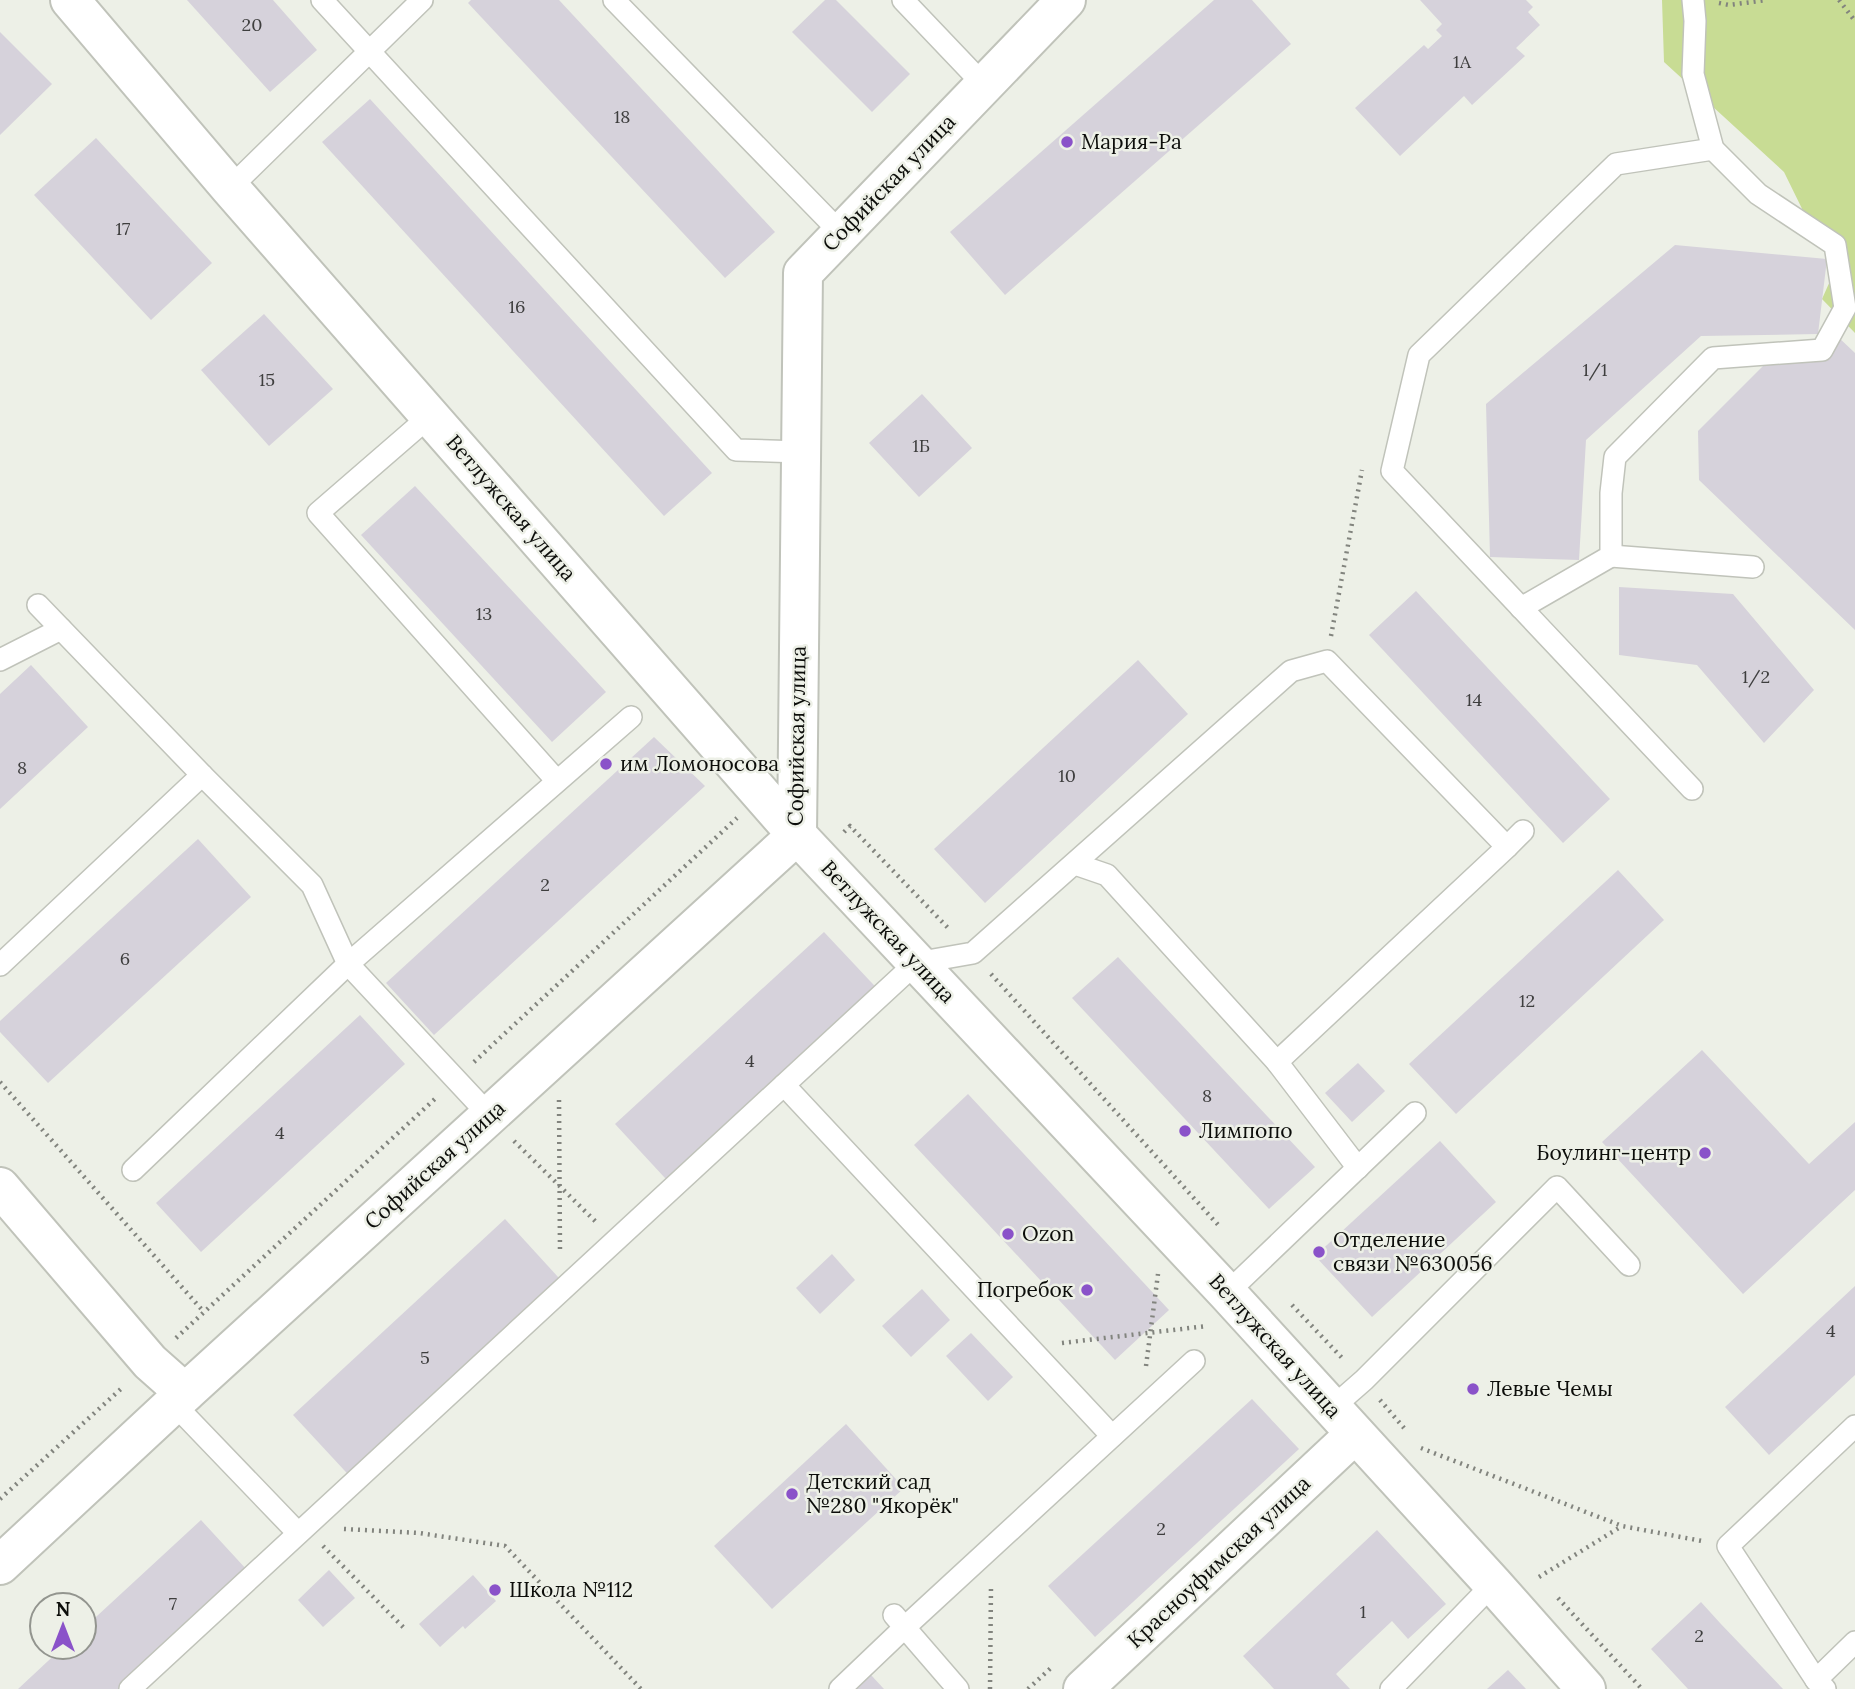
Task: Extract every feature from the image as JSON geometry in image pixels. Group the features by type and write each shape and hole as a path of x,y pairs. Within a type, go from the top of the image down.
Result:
{"street":[{"name":"Ветлужская улица","path":"70,0 230,188 797,835 1227,1293 1586,1689"},
{"name":"Софийская улица","path":"0,1565 180,1399 500,1127 797,835 803,273 1066,0"},
{"path":"0,1187 180,1399"},
{"name":"Красноуфимская улица","path":"1083,1689 1343,1421"}],"lane":[{"path":"322,0 736,450 801,452"},
{"path":"230,188 422,0"},
{"path":"614,0 841,233"},
{"path":"903,0 983,84"},
{"path":"1611,556 1611,493 1615,457 1713,358 1822,350 1844,308 1835,245 1758,194 1713,149 1693,74 1695,21 1702,1"},
{"path":"1692,789 1392,471 1419,355 1616,164 1713,149"},
{"path":"430,416 318,513 557,781"},
{"path":"1521,608 1611,556 1754,567"},
{"path":"38,605 312,885 348,964 500,1127"},
{"path":"0,660 61,629"},
{"path":"130,1689 916,963 973,953 1291,671 1327,662 1507,847"},
{"path":"133,1170 348,964 631,717"},
{"path":"0,965 202,775"},
{"path":"1277,1062 1522,831"},
{"path":"1075,863 1107,875 1277,1062 1358,1168"},
{"path":"783,1085 1112,1436"},
{"path":"1227,1293 1415,1113"},
{"path":"1343,1421 1364,1380 1557,1187 1629,1265"},
{"path":"840,1689 899,1621 992,1548 1194,1361"},
{"path":"180,1399 302,1530"},
{"path":"1855,1426 1728,1546 1821,1684 1855,1642"},
{"path":"1391,1689 1493,1584"},
{"path":"899,1621 958,1689"}],"path":[{"path":"1702,1 1729,5 1767,0"},
{"path":"1839,0 1855,21"},
{"path":"1327,662 1363,466"},
{"path":"0,1082 204,1312"},
{"path":"559,1093 560,1292"},
{"path":"500,1127 615,1241"},
{"path":"1140,1411 1158,1273"},
{"path":"1028,1346 1207,1326"},
{"path":"0,1499 150,1362"},
{"path":"1421,1448 1622,1526 1728,1546"},
{"path":"1539,1577 1622,1526"},
{"path":"302,1530 406,1630"},
{"path":"302,1530 419,1534 505,1546 641,1689"},
{"path":"990,1689 992,1548"}],"green space":[{"path":"1662,0 1855,0 1855,333 1822,299 1843,252 1810,225 1784,172 1664,62"}],"building":[{"path":"187,0 273,0 317,50 270,92"},
{"path":"471,0 559,0 775,232 725,278 468,3"},
{"path":"825,0 836,0 910,74 872,112 792,32"},
{"path":"1214,0 1252,0 1291,44 1005,295 950,232"},
{"path":"1420,0 1526,0 1533,7 1528,12 1540,25 1516,48 1525,56 1472,105 1464,96 1400,156 1355,108 1424,45 1428,49 1442,36 1436,30 1442,24"},
{"path":"0,32 52,84 0,135"},
{"path":"370,99 712,473 664,516 322,142"},
{"path":"96,138 212,263 151,320 34,195"},
{"path":"1675,245 1827,259 1818,334 1701,336 1586,440 1579,560 1490,557 1486,404"},
{"path":"264,314 333,389 269,446 201,370"},
{"path":"1836,335 1855,353 1855,630 1699,480 1698,431 1781,348 1822,350"},
{"path":"922,394 972,448 919,497 869,443"},
{"path":"415,486 606,692 552,742 361,535"},
{"path":"1619,587 1733,594 1814,690 1764,743 1697,665 1619,655"},
{"path":"1416,591 1610,799 1563,843 1369,635"},
{"path":"1138,660 1188,714 985,903 934,849"},
{"path":"31,665 88,727 0,809 0,694"},
{"path":"654,737 705,786 434,1035 386,983"},
{"path":"198,839 251,897 48,1083 0,1032 0,1021"},
{"path":"1618,870 1664,920 1456,1114 1409,1064"},
{"path":"824,932 886,998 677,1191 615,1124"},
{"path":"1118,957 1315,1167 1269,1209 1072,998"},
{"path":"360,1015 405,1064 201,1252 156,1203"},
{"name":"Боулинг-центр","path":"1702,1050 1809,1164 1855,1122 1855,1190 1743,1294 1602,1142"},
{"path":"1358,1063 1385,1091 1352,1122 1325,1093"},
{"path":"968,1094 1169,1310 1115,1360 914,1145"},
{"path":"1440,1141 1496,1202 1372,1317 1315,1256"},
{"path":"505,1219 569,1289 357,1484 293,1415"},
{"path":"832,1254 855,1280 820,1314 796,1288"},
{"path":"1855,1286 1855,1375 1769,1455 1725,1407"},
{"path":"922,1289 950,1320 911,1357 882,1326"},
{"path":"971,1333 1013,1377 988,1401 946,1356"},
{"path":"1252,1399 1299,1449 1095,1637 1048,1586"},
{"path":"846,1424 904,1488 772,1609 714,1546"},
{"path":"201,1520 259,1583 144,1689 18,1689 48,1661 98,1661 98,1615"},
{"path":"1377,1530 1446,1604 1408,1639 1392,1621 1336,1674 1350,1689 1274,1689 1243,1656"},
{"path":"329,1570 355,1598 323,1627 298,1600"},
{"path":"473,1575 496,1601 440,1647 419,1624"},
{"path":"1701,1602 1783,1689 1688,1689 1651,1649"},
{"path":"1508,1670 1526,1689 1487,1689"},
{"path":"871,1675 884,1689 856,1689"}],"place":[{"name":"Мария-Ра","path":"1067,142"},
{"name":"им Ломоносова","path":"606,764"},
{"name":"Лимпопо","path":"1185,1131"},
{"name":"Боулинг-центр","path":"1705,1153"},
{"name":"Ozon","path":"1008,1234"},
{"name":"Отделение связи №630056","path":"1319,1252"},
{"name":"Погребок","path":"1087,1290"},
{"name":"Левые Чемы","path":"1473,1389"},
{"name":"Детский сад №280 \"Якорёк\"","path":"792,1494"},
{"name":"Школа №112","path":"495,1590"}]}
